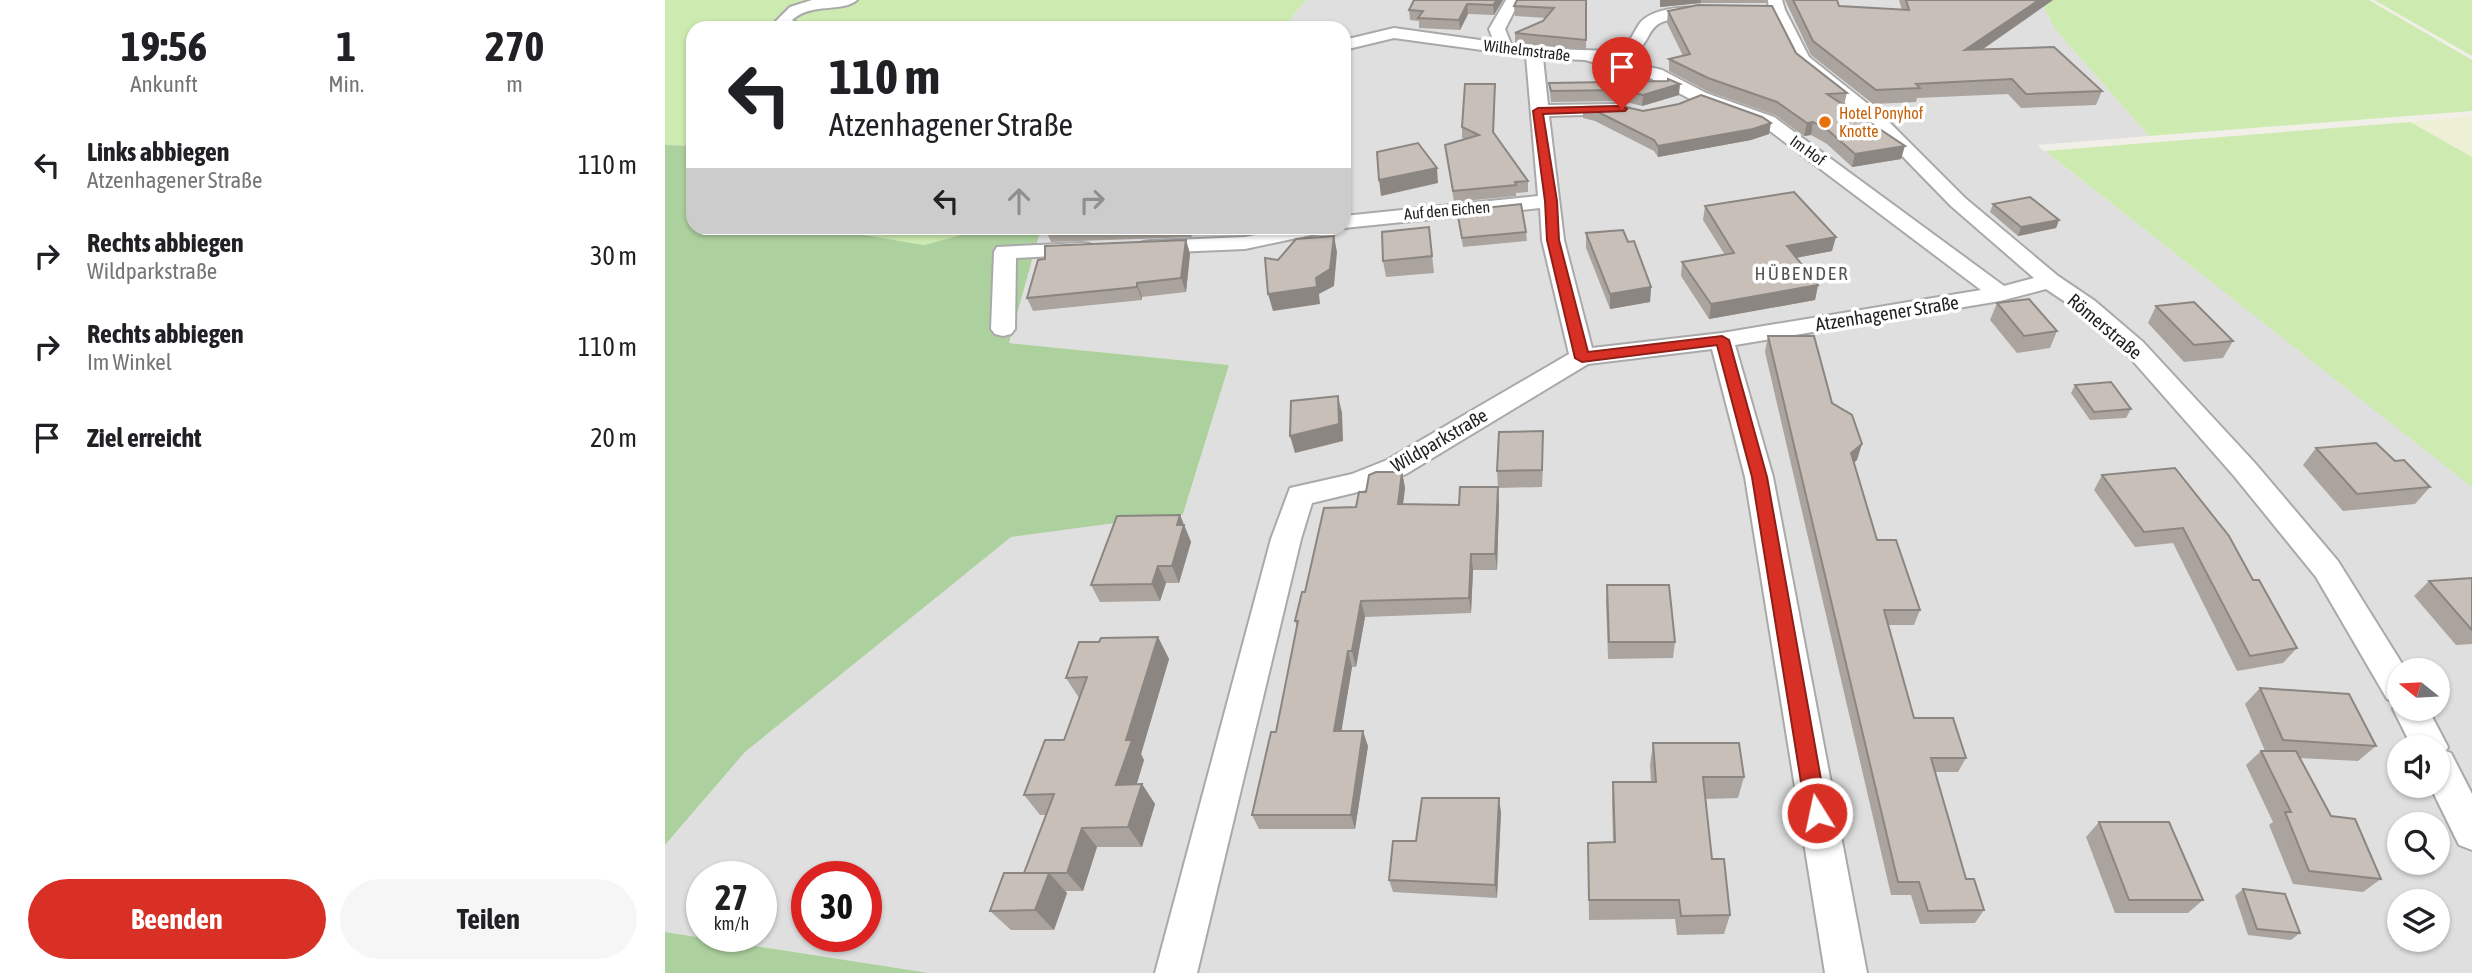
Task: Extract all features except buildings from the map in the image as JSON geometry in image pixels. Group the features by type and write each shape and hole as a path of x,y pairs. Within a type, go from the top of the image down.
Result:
{"street":[{"path":"789,21 786,16 804,7 850,0"},
{"path":"1504,47 1497,29 1513,0"},
{"name":"Römerstraße","path":"1772,7 1802,60 1877,120 1958,202 2050,281 2087,306 2134,347 2244,469 2327,569 2387,669"},
{"name":"Wilhelmstraße","path":"1351,43 1394,33 1534,52 1616,56 1630,51 1641,39 1647,25 1657,18 1678,13 1727,12"},
{"path":"1534,52 1553,240 1582,358"},
{"name":"Im Hof","path":"1590,56 1656,74 1700,97 1768,121 2000,294"},
{"path":"1682,104 1700,97"},
{"path":"1538,111 1632,111"},
{"name":"Auf den Eichen","path":"1351,221 1551,201"},
{"path":"1125,248 1245,243 1284,235"},
{"path":"1003,329 1005,252 1098,249"},
{"name":"Atzenhagener Straße","path":"1582,358 1722,340 2000,294 2050,281"},
{"path":"1722,340 1759,477 1846,973"},
{"name":"Wildparkstraße","path":"1176,973 1286,539 1300,495 1367,479 1420,455 1542,377 1582,358"},
{"path":"2450,788 2472,832"}],"shaded area":[{"path":"1306,0 2040,0 2055,29 2149,136 2037,145 2472,486 2472,973 929,973 794,952 882,952 882,861 791,861 791,952 777,949 777,861 686,861 686,935 665,932 665,845 745,752 1011,536 1183,514 1229,365 1009,343 1039,235 1351,235 1351,21 1289,21"}],"green space":[{"path":"665,0 1306,0 1289,21 686,21 686,146 665,145"},
{"path":"2040,0 2369,0 2472,60 2472,111 2149,136 2055,29"},
{"path":"2374,0 2472,0 2472,56"},
{"path":"2472,116 2472,157 2410,122"},
{"path":"2410,122 2472,157 2472,487 2045,151"},
{"path":"665,145 686,146 686,235 864,235 924,245 961,235 1039,235 1009,343 1229,365 1183,514 1011,537 745,752 665,845"},
{"path":"864,235 961,235 924,245"},
{"path":"665,932 686,935 686,952 777,952 777,949 929,973 665,973"}],"place":[{"name":"Hotel Ponyhof Knotte","path":"1825,122"}],"district":[{"name":"HÜBENDER","path":"1802,273"}],"route":[{"path":"1622,109 1538,111 1551,201 1553,240 1582,358 1722,340 1759,477 1817,813"}]}
